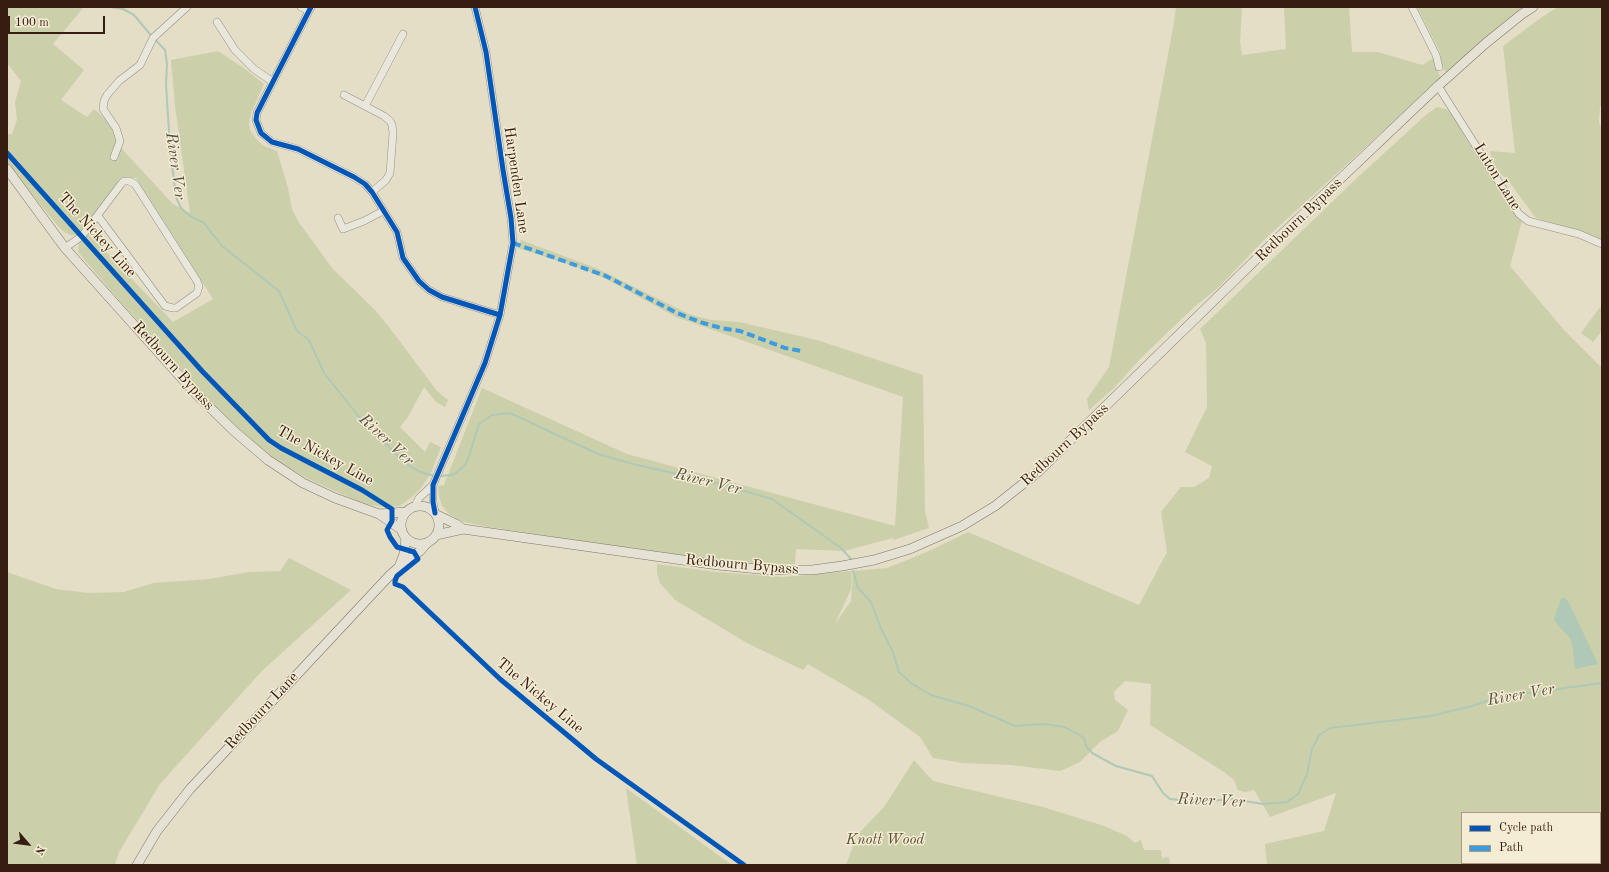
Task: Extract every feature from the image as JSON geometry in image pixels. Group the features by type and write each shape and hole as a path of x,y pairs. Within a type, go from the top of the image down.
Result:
{"main road":[{"name":"Redbourn Bypass","path":"436,535 463,529 718,565 769,570 812,570 842,566 881,558 934,540 962,526 995,506 1038,472 1438,86 1486,43 1533,7"},
{"name":"Redbourn Bypass","path":"7,169 65,248 194,392 220,418 252,447 281,470 303,483 335,498 379,514 404,534"},
{"path":"415,506 424,506 436,514 439,527 436,535 427,543 417,544 404,534 401,521 406,512 415,506"},
{"name":"Redbourn Bypass","path":"379,514 406,512"},
{"name":"Redbourn Bypass","path":"436,514 463,529"},
{"name":"Redbourn Lane","path":"399,567 404,554 404,534"},
{"name":"Redbourn Lane","path":"137,865 156,831 190,788 399,567 420,551 427,543"}],"street":[{"path":"114,157 120,141 116,128 103,109 104,101 119,81 140,65 153,38 187,7"},
{"path":"301,7 310,9 257,113 256,120 261,133 272,142 298,149 365,184 372,192 396,232 403,258 419,281 429,290 442,296 500,315"},
{"name":"Harpenden Lane","path":"415,506 419,498 434,482 485,363 500,315 513,243 511,218 486,52 475,7"},
{"path":"1412,7 1436,55 1439,67"},
{"path":"217,22 236,50 254,69 273,82"},
{"path":"365,106 403,34"},
{"name":"Luton Lane","path":"1438,86 1519,214 1528,221 1579,234 1602,244"},
{"path":"344,95 388,118 392,125 393,133 390,173 386,180 372,192"},
{"path":"65,248 82,236 124,181 132,182 197,281 199,286 197,293 176,308 169,308 165,306 98,216"},
{"path":"338,218 344,229 383,211"},
{"name":"Harpenden Lane","path":"434,482 432,502 436,514"}],"green space":[{"path":"7,7 84,7 53,44 84,70 61,100 87,117 94,109 111,124 117,141 114,150 122,149 173,204 190,213 175,106 171,60 218,51 264,84 252,111 249,122 250,130 258,141 264,146 277,151 288,188 292,209 298,221 332,268 375,310 437,391 448,400 445,407 436,402 424,387 408,417 400,427 425,452 430,442 441,447 431,473 421,488 412,497 400,506 384,507 364,504 308,479 271,457 215,407 78,252 79,242 88,233 173,322 213,299 136,178 122,177 81,232 76,235 71,235 64,232 57,225 7,164 7,134 12,134 17,120 15,102 21,81 7,63"},
{"path":"1176,7 1242,7 1240,42 1242,55 1286,49 1284,7 1349,7 1352,52 1378,52 1422,65 1434,58 1436,68 1441,78 1264,240 1219,287 1193,308 1142,357 1114,388 1089,410 1087,399 1109,367"},
{"path":"1417,7 1524,7 1500,25 1446,73 1442,66 1440,52"},
{"path":"1558,7 1602,7 1602,103 1600,107 1599,121 1602,132 1602,241 1578,231 1536,218 1510,183 1494,167 1490,151 1515,153 1503,46"},
{"path":"1437,107 1446,109 1452,114 1468,142 1523,217 1510,266 1564,330 1602,368 1602,865 1267,865 1265,844 1324,831 1336,793 1270,817 1254,790 1245,792 1238,790 1234,780 1224,772 1150,725 1151,684 1125,681 1114,692 1115,700 1128,710 1118,731 1100,742 1080,762 1060,771 1011,765 963,763 933,758 920,737 869,700 808,664 803,670 747,643 675,600 660,583 657,573 657,564 716,572 783,577 852,571 851,589 835,624 851,601 853,571 887,568 929,551 968,532 1139,605 1167,552 1161,512 1181,487 1194,487 1209,478 1212,466 1185,452 1207,407 1206,343 1200,329 1358,177 1427,114"},
{"path":"521,240 596,268 689,314 711,320 739,322 817,340 923,375 925,511 929,528 893,540 893,538 844,551 796,549 795,564 767,564 683,557 489,527 463,522 449,514 442,506 438,486 444,485 482,388 627,454 895,526 903,397 676,317 608,280 586,270 518,248"},
{"path":"1600,307 1602,308 1602,331 1593,342 1581,333"},
{"path":"289,558 351,590 261,672 160,784 119,852 115,865 7,865 7,572 56,589 89,593 124,592 153,583 209,579 249,572 280,571"},
{"name":"Knott Wood","path":"914,760 933,781 1043,807 1104,826 1127,836 1135,843 1141,840 1144,850 1161,850 1162,858 1169,857 1170,865 846,865 857,835 884,807"},
{"path":"626,788 732,865 637,865"}],"shaded area":[{"path":"1564,597 1569,603 1598,664 1575,669 1573,649 1570,638 1554,619 1561,598"}],"waterway":[{"name":"River Ver","path":"110,7 123,9 134,15 165,50 167,64 166,84 170,148 176,197 181,208 190,216 204,223 222,246 279,291 297,331 309,340 324,373 360,418 405,463 420,472 435,476"},
{"name":"River Ver","path":"439,476 452,475 465,465 479,424 492,415 510,413 598,454 633,464 717,483 772,499 841,548 851,559"},
{"name":"River Ver","path":"853,571 858,588 871,602 882,631 893,652 899,672 911,683 931,695 969,706 1015,726 1044,724 1065,727 1084,738 1086,746 1092,753 1116,766 1152,776 1163,793 1170,799 1198,802 1232,799 1263,804 1287,802 1298,794 1307,774 1312,749 1319,735 1330,728 1431,716 1472,706 1498,697 1602,683"}],"marked path":[{"path":"513,243 606,276 677,313 703,323 740,331 785,348 801,351"}],"cycle path":[{"path":"311,7 257,113 256,120 261,133 272,142 298,149 365,184 372,192 397,232 403,258 419,281 429,290 442,297 500,315"},
{"path":"435,513 433,502 433,485 485,363 500,315 513,243 511,218 486,52 475,7"},
{"name":"The Nickey Line","path":"7,153 202,371 269,440 281,448 362,490 392,509 392,521 387,530 390,537 397,547 414,552 418,559 397,576 395,584 403,587 500,679 596,759 744,865"}]}
